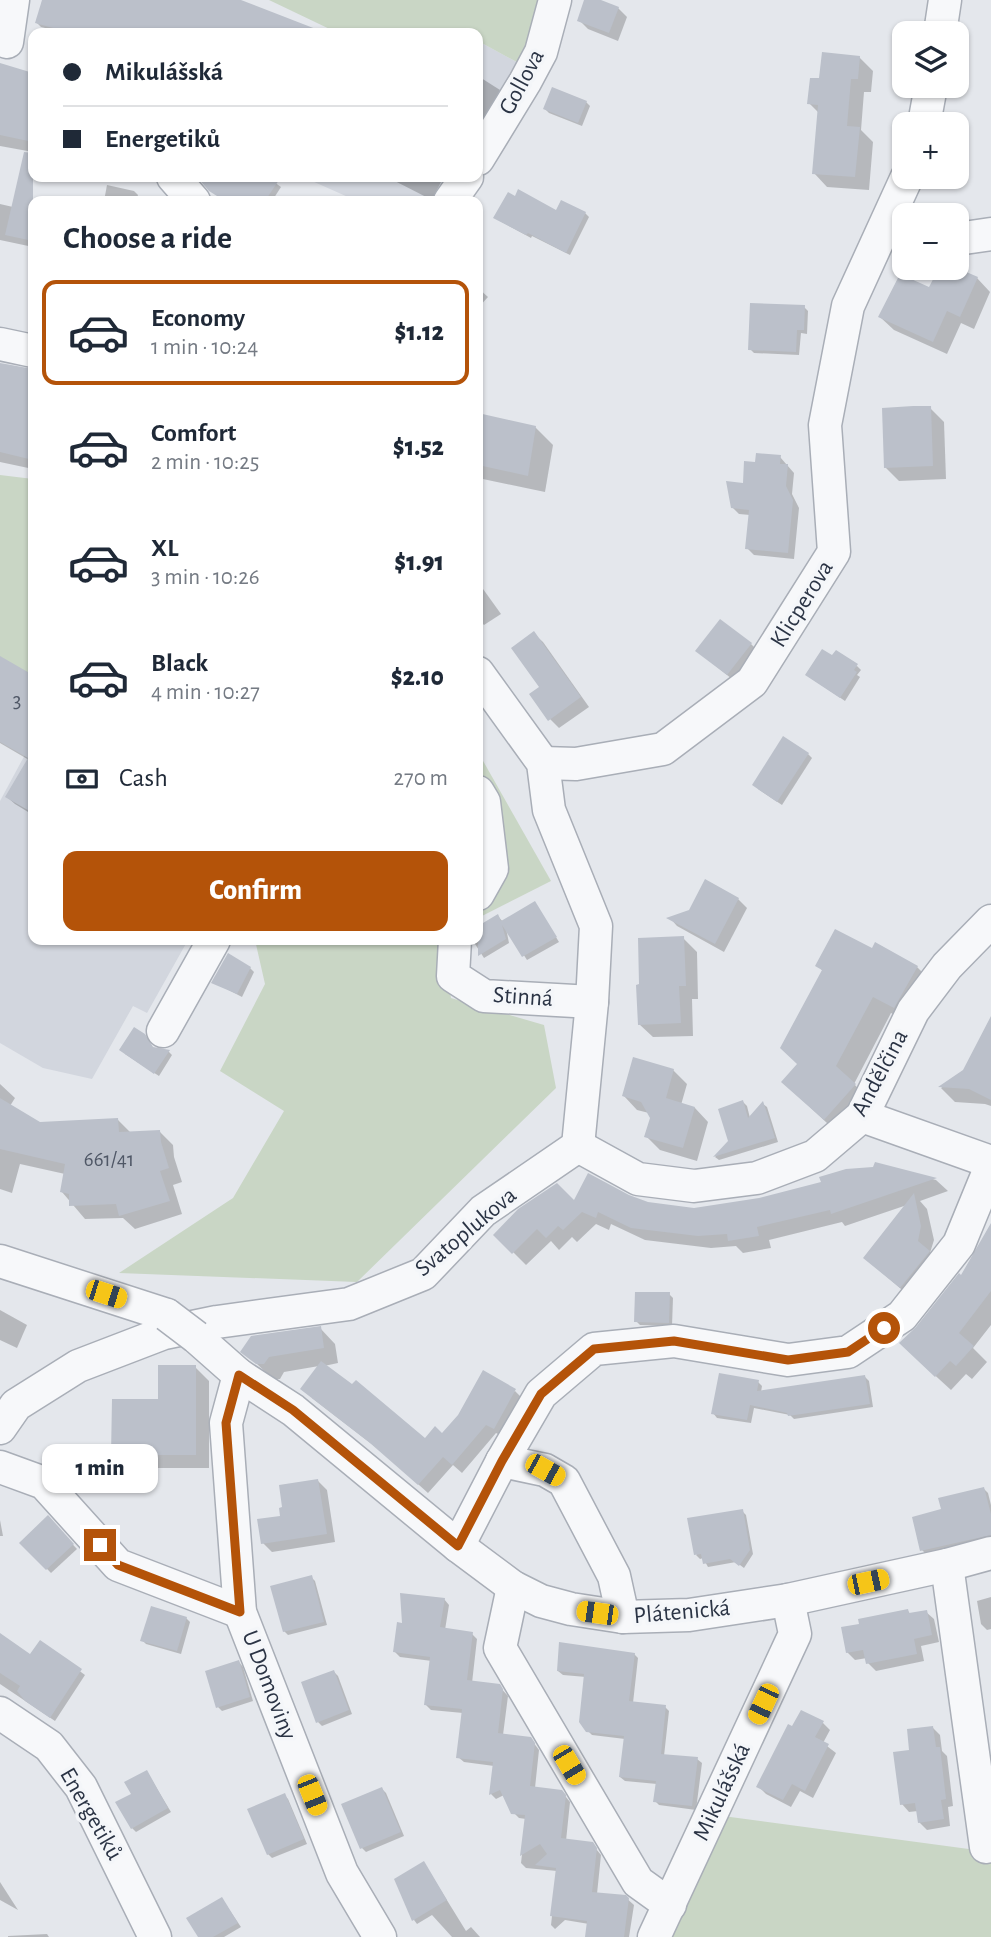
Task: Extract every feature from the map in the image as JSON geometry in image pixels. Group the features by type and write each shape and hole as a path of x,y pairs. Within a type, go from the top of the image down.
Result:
{"street":[{"path":"13,0 13,45"},
{"name":"Gollova","path":"483,151 541,52 555,0"},
{"path":"942,21 945,0"},
{"path":"177,182 190,196"},
{"name":"Klicperova","path":"543,763 576,764 663,749 752,682 834,552 825,425 848,306 892,233"},
{"path":"969,237 991,234"},
{"path":"0,344 28,350"},
{"path":"483,680 543,763 549,810 596,926 592,1002 578,1146"},
{"path":"483,800 492,869 483,885"},
{"name":"Andělčina","path":"578,1146 638,1179 694,1186 757,1178 815,1156 862,1116 914,1011 947,966 991,921"},
{"path":"163,1031 211,945"},
{"name":"Stinná","path":"456,945 453,976 484,996 592,1002"},
{"path":"458,1546 502,1461 541,1394 594,1349 674,1341 788,1360 848,1352 902,1316 959,1244 991,1164 862,1116"},
{"name":"Svatoplukova","path":"0,1428 16,1405 78,1366 164,1333 217,1322 349,1304 424,1274 483,1211 578,1146"},
{"name":"Plátenická","path":"0,1261 167,1315 197,1337 239,1375 293,1410 458,1546 513,1587 541,1601 571,1609 623,1617 689,1615 788,1600 991,1553"},
{"name":"U Domoviny","path":"239,1375 226,1423 240,1612 342,1873 380,1937"},
{"path":"502,1461 545,1470 564,1481 614,1576 623,1617"},
{"path":"0,1468 44,1483 118,1565 240,1612"},
{"path":"947,1565 986,1847"},
{"path":"513,1587 500,1648 638,1882 670,1905"},
{"name":"Mikulášská","path":"654,1937 795,1634 788,1600"},
{"name":"Energetiků","path":"0,1713 49,1746 82,1787 155,1937"}],"shaded area":[{"path":"483,44 524,66 483,127"},
{"path":"314,182 445,182 436,196 346,196"},
{"path":"28,749 28,945 185,945 147,1013 133,1006 92,1079 43,1068 0,1043 0,801"}],"green space":[{"path":"269,0 540,0 524,66 483,44 483,28 328,28"},
{"path":"0,475 28,478 28,676 0,663"},
{"path":"483,761 551,881 483,915"},
{"path":"256,945 444,945 451,998 544,1025 556,1088 357,1282 119,1273 233,1198 284,1111 220,1071 265,984"},
{"path":"723,1816 991,1852 991,1937 660,1937"}],"building":[{"path":"42,0 241,0 313,28 53,28 35,23"},
{"path":"584,0 601,0 619,7 609,33 577,21"},
{"path":"822,52 860,56 858,79 851,79 847,126 860,127 855,177 812,174 818,105 807,104 810,78 819,78"},
{"path":"0,63 28,71 28,141 0,135"},
{"path":"552,87 587,101 578,123 543,109"},
{"path":"24,152 28,152 28,182 33,182 33,196 28,196 28,240 5,235"},
{"path":"201,182 278,182 268,196 217,196"},
{"path":"518,189 556,210 561,200 586,212 566,253 493,218 508,192 515,196"},
{"path":"969,273 978,277 960,317 947,311 933,342 878,317 897,280 913,280 929,287 933,280 969,280"},
{"path":"750,303 805,305 804,330 797,330 796,352 748,350"},
{"path":"0,363 28,368 28,459 0,452"},
{"path":"931,406 933,466 884,468 882,408"},
{"path":"483,414 536,426 528,476 483,466"},
{"path":"756,453 781,455 780,464 788,464 786,486 793,500 788,553 745,549 749,510 731,508 726,481 743,483 744,461 755,462"},
{"path":"720,619 752,643 727,675 695,651"},
{"path":"534,631 581,697 548,721 529,694 539,687 511,648"},
{"path":"822,649 832,655 836,650 858,664 854,670 857,672 840,698 805,675"},
{"path":"0,656 28,672 28,758 0,742"},
{"path":"783,736 809,753 777,802 752,785"},
{"path":"28,758 28,810 5,797"},
{"path":"705,879 739,898 715,944 666,918 689,910"},
{"path":"535,901 557,937 522,957 502,925 506,939 478,956 478,945 483,945 483,923 498,914 501,921"},
{"path":"835,929 872,948 875,942 918,966 894,1008 873,997 836,1066 856,1084 824,1120 781,1082 797,1064 780,1048 822,970 815,966"},
{"path":"684,936 686,986 679,986 681,1023 638,1025 638,938"},
{"path":"228,953 251,967 237,994 211,983"},
{"path":"991,1016 991,1100 969,1089 938,1087 963,1070"},
{"path":"134,1027 145,1034 153,1047 170,1050 154,1074 119,1050"},
{"path":"633,1057 674,1069 666,1098 695,1107 683,1148 644,1137 650,1118 641,1102 622,1096"},
{"path":"0,1098 40,1122 118,1118 119,1132 160,1130 169,1168 160,1171 170,1201 119,1216 116,1204 69,1206 69,1194 60,1192 65,1164 0,1149"},
{"path":"743,1100 748,1118 763,1101 775,1138 713,1157 728,1141 718,1109"},
{"path":"875,1162 937,1178 831,1214 830,1210 757,1227 759,1236 728,1241 727,1234 698,1236 631,1228 598,1212 596,1218 582,1212 563,1230 558,1226 546,1238 537,1229 512,1254 493,1235 518,1209 557,1183 574,1200 588,1173 648,1202 694,1208 759,1198 821,1182 819,1177 846,1169 873,1167"},
{"path":"914,1193 921,1226 918,1241 930,1251 900,1288 863,1258"},
{"path":"991,1223 991,1291 959,1333 974,1346 956,1366 950,1361 935,1377 899,1343 916,1327 959,1273 961,1275"},
{"path":"635,1292 670,1292 669,1323 634,1322"},
{"path":"321,1326 324,1348 269,1357 264,1364 256,1364 240,1352 251,1336"},
{"path":"321,1361 352,1384 356,1380 425,1438 435,1426 442,1433 458,1415 483,1370 516,1389 494,1429 486,1425 452,1465 443,1457 418,1485 370,1443 300,1389"},
{"path":"158,1365 196,1365 196,1455 111,1455 112,1399 158,1399"},
{"path":"719,1373 759,1380 757,1391 865,1375 870,1404 788,1416 787,1413 750,1405 747,1420 711,1414"},
{"path":"318,1479 327,1534 261,1544 257,1519 280,1516 279,1508 282,1507 279,1485"},
{"path":"984,1487 991,1514 991,1535 920,1551 912,1517 941,1509 938,1498"},
{"path":"743,1509 750,1550 739,1566 730,1559 703,1564 701,1554 694,1555 687,1518"},
{"path":"48,1515 74,1544 46,1570 19,1543"},
{"path":"312,1575 324,1622 283,1632 270,1586"},
{"path":"400,1593 445,1598 440,1627 473,1632 467,1680 500,1684 503,1689 498,1733 531,1737 535,1743 530,1786 562,1790 566,1795 561,1838 593,1842 597,1848 592,1892 626,1895 629,1898 624,1937 585,1937 587,1921 550,1916 556,1868 535,1865 547,1854 540,1844 520,1856 525,1815 511,1814 500,1790 489,1795 493,1762 456,1758 462,1709 424,1705 430,1657 393,1652 397,1622 402,1623"},
{"path":"151,1606 187,1617 177,1651 140,1641"},
{"path":"908,1609 909,1613 927,1610 932,1635 914,1639 917,1654 866,1664 863,1650 846,1653 841,1627 859,1624 858,1619"},
{"path":"0,1633 30,1654 40,1640 82,1669 50,1718 25,1701 17,1691 20,1686 0,1673"},
{"path":"559,1642 635,1653 629,1701 666,1705 661,1754 698,1757 692,1806 653,1802 656,1781 619,1777 624,1736 586,1732 579,1722 584,1674 557,1671"},
{"path":"239,1660 250,1697 216,1708 205,1671"},
{"path":"334,1670 349,1710 316,1723 301,1682"},
{"path":"801,1710 824,1721 815,1737 829,1744 805,1791 792,1784 783,1800 756,1787 788,1724 792,1726"},
{"path":"933,1726 936,1747 940,1747 946,1799 941,1800 944,1819 918,1823 915,1803 900,1805 893,1752 909,1750 907,1729"},
{"path":"147,1770 168,1808 131,1829 115,1802 131,1794 124,1782"},
{"path":"382,1787 401,1832 360,1849 341,1804"},
{"path":"285,1793 304,1839 267,1855 247,1809"},
{"path":"424,1861 447,1900 412,1921 394,1879"},
{"path":"222,1897 238,1923 213,1937 198,1937 186,1918"}],"route":[{"path":"100,1545 118,1565 240,1612 226,1423 239,1375 293,1410 458,1546 502,1461 541,1394 594,1349 674,1341 788,1360 848,1352 884,1328"}]}
